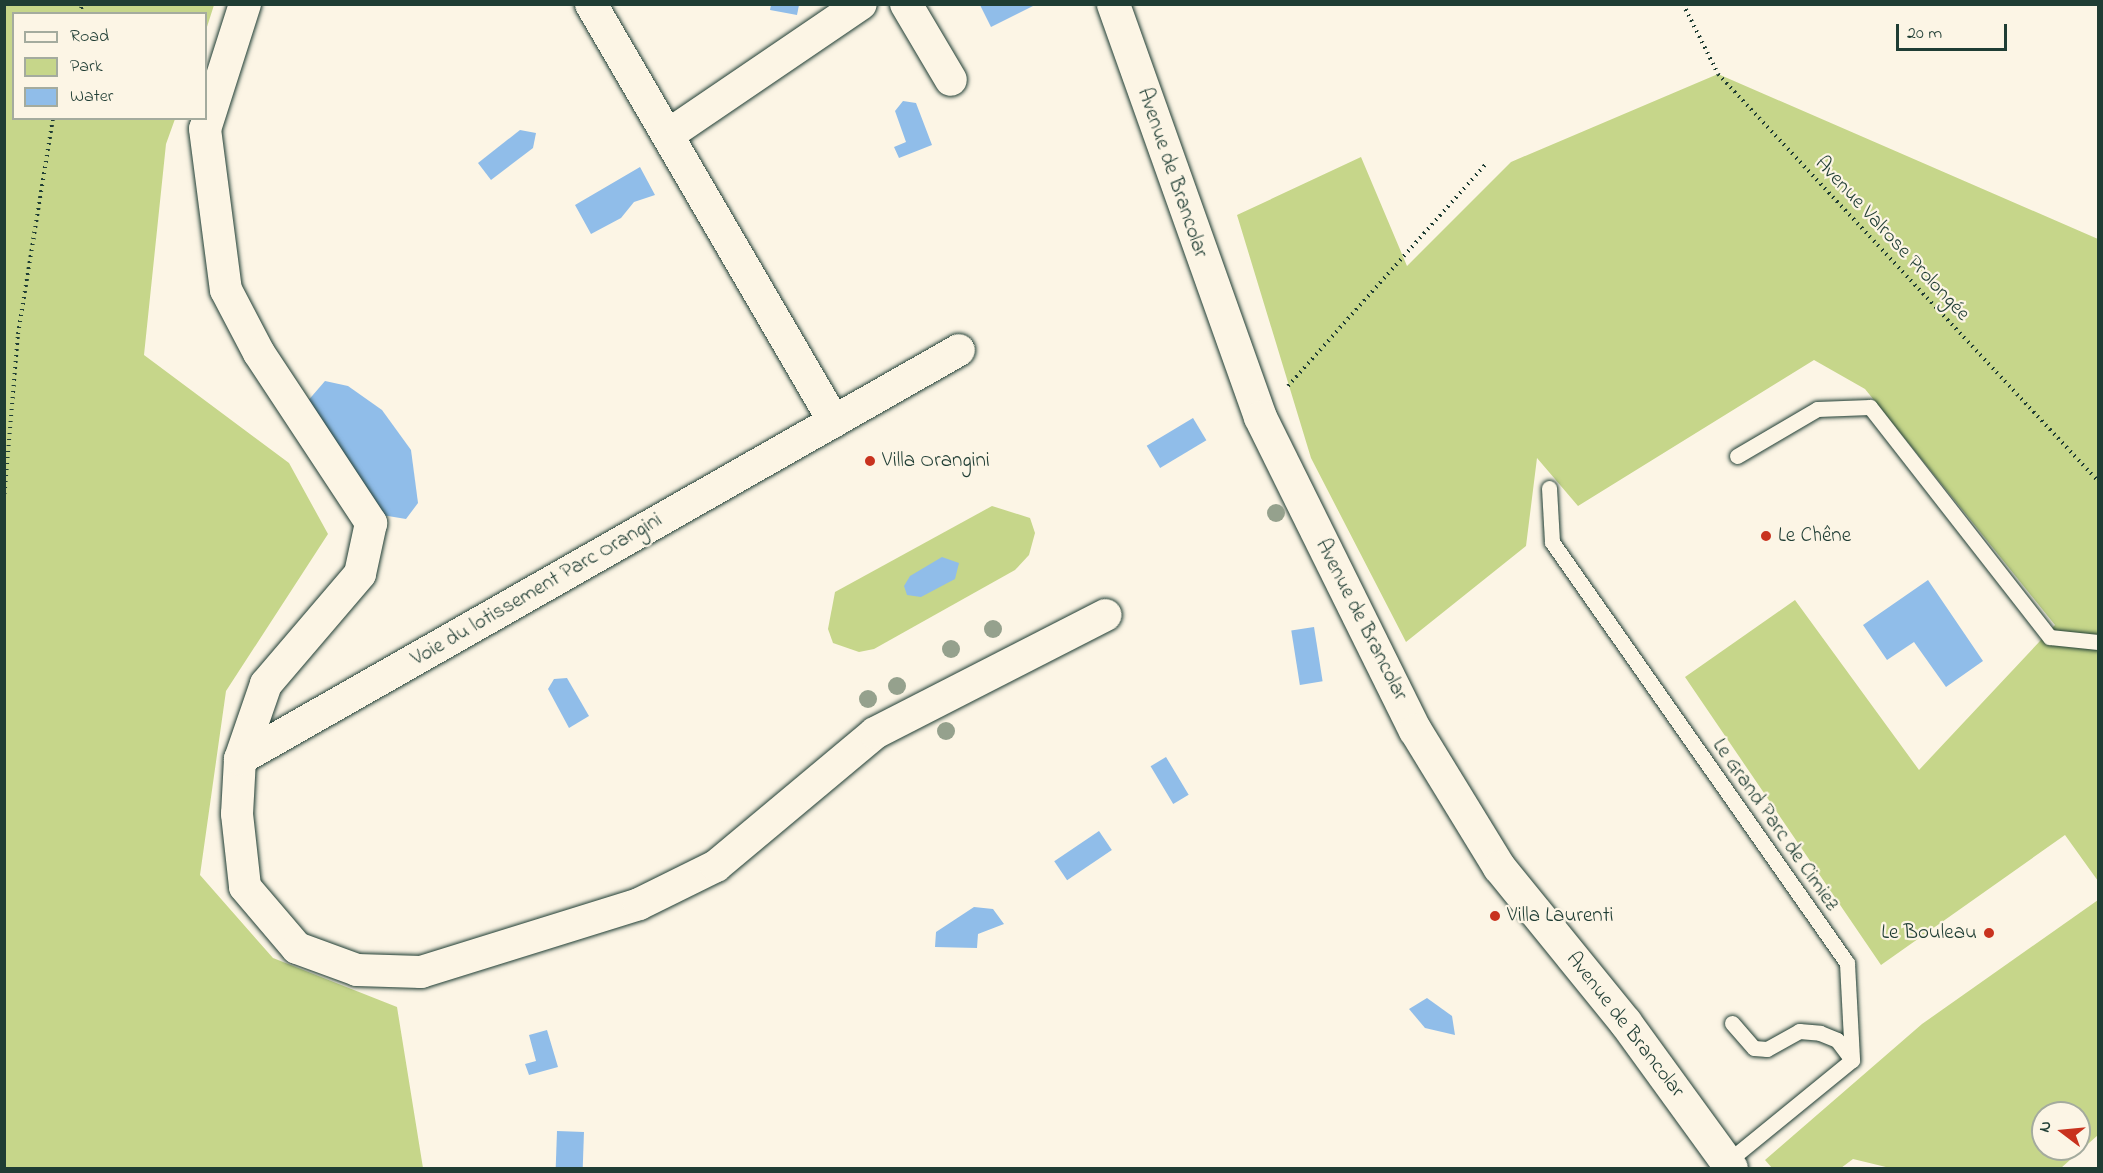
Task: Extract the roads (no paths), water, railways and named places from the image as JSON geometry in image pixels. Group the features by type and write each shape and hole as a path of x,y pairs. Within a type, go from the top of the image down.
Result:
{"street":[{"path":"245,4 205,129 226,290 259,353 371,523 360,574 266,684 240,759 237,813 245,887 297,948 357,970 421,972 639,904 716,866 875,733 1106,615"},
{"path":"591,4 834,421"},
{"path":"668,135 861,4"},
{"path":"906,4 951,80"},
{"name":"Avenue de Brancolar","path":"1113,4 1260,417 1415,730 1473,830 1645,1049 1729,1166"},
{"name":"Voie du lotissement Parc Orangini","path":"240,759 958,350"}],"lane":[{"path":"1737,456 1817,409 1870,407 2050,637 2098,642"},
{"name":"Le Grand Parc de Cimiez","path":"1549,488 1552,542 1847,963 1852,1060"},
{"path":"1729,1166 1852,1060 1837,1040 1820,1033 1799,1030 1767,1049 1754,1048 1732,1023"}],"water":[{"path":"771,5 799,5 797,15 770,10"},
{"path":"980,5 1035,5 991,27"},
{"path":"903,101 916,103 932,145 899,158 894,147 906,142 895,111"},
{"path":"520,130 536,133 533,148 491,180 478,163"},
{"path":"640,167 655,195 634,202 621,218 591,234 575,205"},
{"path":"325,381 348,386 382,410 411,450 418,503 406,519 382,515 306,403"},
{"path":"1193,418 1206,440 1160,468 1147,446"},
{"path":"942,557 959,563 955,579 921,597 907,595 904,586 910,576"},
{"path":"1928,580 1983,661 1946,687 1914,642 1887,660 1863,625"},
{"path":"1314,627 1323,681 1300,685 1291,631"},
{"path":"567,678 589,716 569,728 548,689 554,679"},
{"path":"1166,757 1189,795 1173,804 1151,766"},
{"path":"1099,831 1112,850 1067,880 1054,861"},
{"path":"974,907 993,909 1004,924 978,934 977,948 935,947 936,932"},
{"path":"1427,998 1452,1016 1455,1035 1425,1028 1409,1009"},
{"path":"547,1030 558,1067 529,1075 525,1064 536,1061 529,1035"},
{"path":"557,1131 584,1132 583,1168 556,1168"}],"place":[{"name":"Villa Orangini","path":"870,461"},
{"name":"Le Chêne","path":"1766,536"},
{"name":"Villa Laurenti","path":"1495,916"},
{"name":"Le Bouleau","path":"1989,933"}]}
